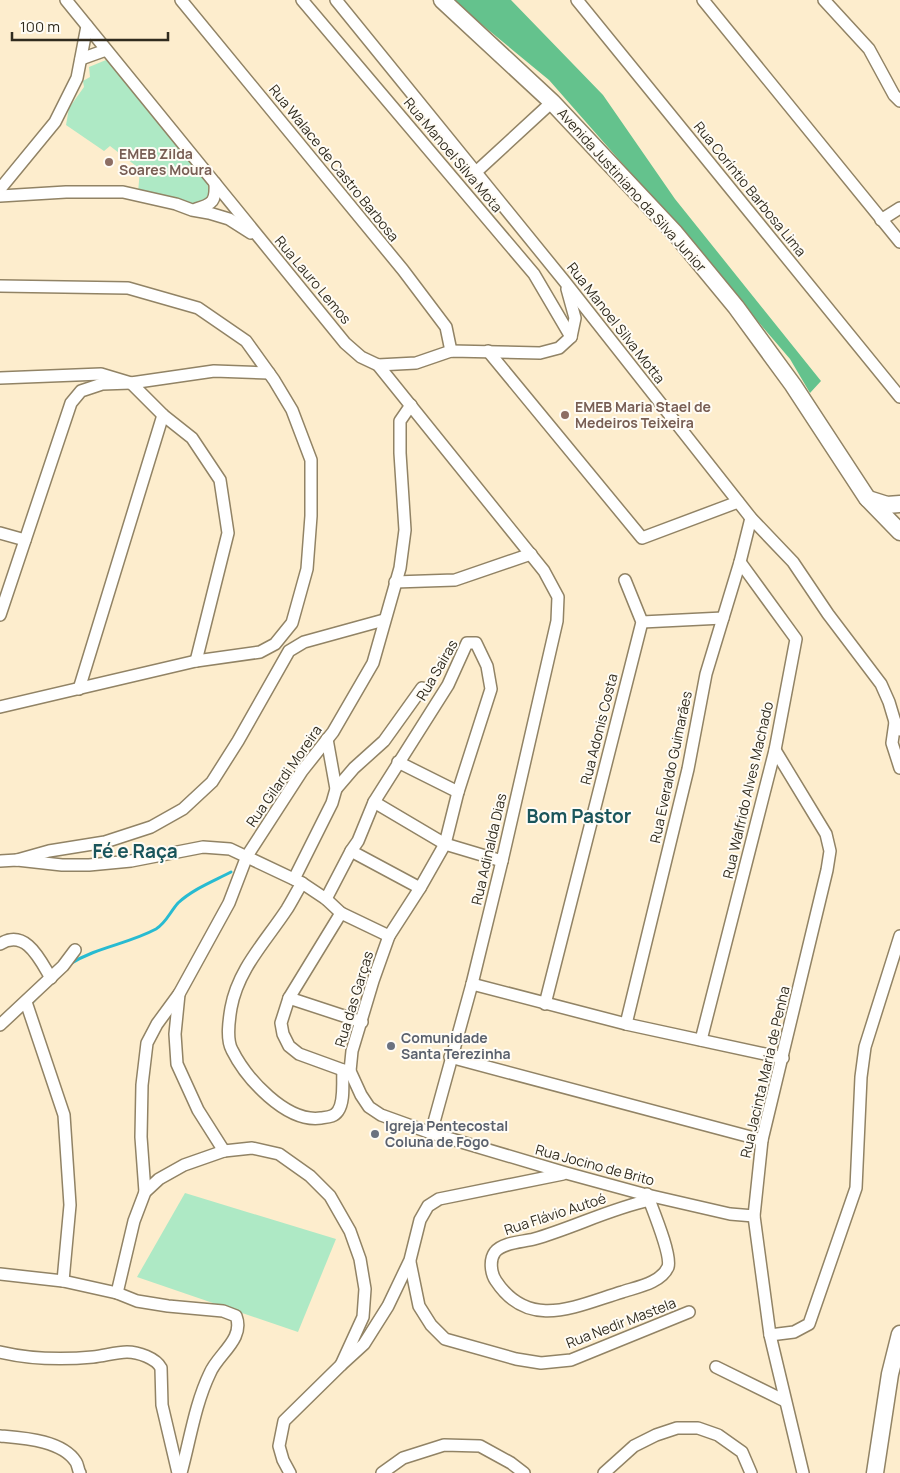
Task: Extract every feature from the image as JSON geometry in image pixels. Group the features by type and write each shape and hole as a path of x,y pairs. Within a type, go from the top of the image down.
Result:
{"street":[{"name":"Rua Lauro Lemos","path":"66,0 345,342 361,356 378,365 544,571"},
{"name":"Rua Walace de Castro Barbosa","path":"181,0 408,277 446,327 451,351"},
{"name":"Rua Manoel Silva Mota","path":"302,0 534,274 571,337"},
{"name":"Rua Manoel Silva Motta","path":"336,0 565,282 750,518 793,562 828,614 881,684 898,726"},
{"name":"Avenida Justiniano da Silva Junior","path":"442,0 552,102 675,233 736,308 794,385 867,498 900,532"},
{"name":"Rua Coríntio Barbosa Lima","path":"577,0 900,397"},
{"path":"703,0 900,242"},
{"path":"824,0 869,49 894,95 900,101"},
{"path":"0,189 55,122 76,78 87,26"},
{"path":"81,59 106,50"},
{"path":"476,172 552,102"},
{"path":"192,210 210,204 216,196 215,183"},
{"path":"0,196 66,192 123,192 229,219 259,238"},
{"path":"881,220 900,208"},
{"path":"378,365 416,363 451,351 540,354 559,348 571,337 575,318 565,282"},
{"path":"0,286 128,288 198,308 246,341 292,410 311,460 311,516 307,569 292,623 275,644 260,652 196,661 0,707"},
{"path":"488,351 642,538 738,502"},
{"path":"0,615 71,403 81,391 102,384 131,383 214,371 269,373"},
{"path":"0,378 101,374 131,383 163,415 192,438 220,480 228,533 196,661"},
{"name":"Rua Gilardi Moreira","path":"224,1151 198,1110 177,1064 175,1034 179,994 229,903 247,856 302,771 327,739 373,663 400,568 405,530 400,421 411,405"},
{"path":"79,688 163,415"},
{"path":"867,498 887,505 900,504"},
{"name":"Rua Everaldo Guimarães","path":"626,1024 688,770 706,674 740,562 750,518"},
{"path":"0,533 25,540"},
{"path":"396,582 456,580 531,554"},
{"name":"Rua Walfrido Alves Machado","path":"701,1040 775,750 796,639 740,562"},
{"name":"Rua Adinalda Dias","path":"431,1134 450,1057 472,984 557,621 558,597 544,571"},
{"path":"625,580 642,622 723,618"},
{"path":"17,860 49,851 105,842 151,827 182,809 212,782 238,742 289,650 304,642 384,620"},
{"name":"Rua Adonis Costa","path":"545,1004 642,622"},
{"name":"Rua Sairas","path":"326,899 358,841 374,802 448,685 467,643 476,643 487,666 491,689 458,792 445,844"},
{"path":"336,788 354,768 384,741 422,688"},
{"path":"898,726 892,743 900,768"},
{"path":"298,881 332,803 336,788 327,739"},
{"name":"Rua Jacinta Maria de Penha","path":"775,750 826,834 830,851 783,1058 762,1140 754,1216 770,1335 803,1473"},
{"path":"398,762 458,792"},
{"path":"374,802 445,844 502,861"},
{"name":"Rua das Garças","path":"298,881 287,909 241,974 231,1007 229,1031 231,1048 261,1090 273,1101 294,1113 314,1119 333,1116 339,1110 346,1070 389,936 420,888 445,844"},
{"path":"0,861 17,860 62,865 89,865 131,861 174,851 203,847 230,849 298,881 326,899 341,913 389,936"},
{"path":"351,851 420,888"},
{"path":"341,913 289,998 281,1023 283,1034 289,1046 299,1054 346,1070 369,1107 381,1115 431,1134"},
{"path":"770,1335 794,1332 809,1324 856,1188 861,1077 865,1047 900,936"},
{"path":"0,944 10,939 19,940 34,949 51,978"},
{"path":"0,1025 63,966 75,950"},
{"path":"472,984 626,1024 783,1058"},
{"path":"146,1192 141,1137 142,1085 147,1043 157,1024 179,994"},
{"path":"289,998 362,1022"},
{"path":"26,1002 64,1115 70,1205 63,1281"},
{"path":"450,1057 762,1140"},
{"name":"Rua Jocino de Brito","path":"431,1134 649,1197 730,1214 754,1216"},
{"path":"118,1293 134,1221 146,1192 159,1179 184,1165 224,1151 252,1148 279,1154 310,1176 330,1196 350,1231 360,1259 365,1289 363,1317 340,1365"},
{"path":"290,1473 283,1460 279,1446 284,1420 364,1344 388,1306 410,1260 420,1220 428,1206 439,1199 566,1173"},
{"name":"Rua Flávio Autoé","path":"649,1197 662,1234 669,1262 663,1274 656,1280 566,1309 537,1311 516,1303 503,1291 493,1277 491,1264 495,1252 505,1246 535,1239 649,1197"},
{"name":"Rua Nedir Mastela","path":"410,1260 419,1306 431,1325 445,1339 541,1364 571,1360 689,1312"},
{"path":"0,1274 63,1281 118,1293 137,1300 168,1306 223,1311 236,1316 238,1329 235,1338 210,1371 196,1410 180,1473"},
{"path":"875,1473 890,1374 900,1334"},
{"path":"0,1352 11,1355 67,1360 127,1352 149,1357 158,1363 161,1368 162,1405 180,1473"},
{"path":"716,1367 785,1401"},
{"path":"604,1473 634,1446 656,1435 677,1428 698,1428 718,1435 742,1452 751,1473"},
{"path":"0,1436 28,1438 62,1448 76,1462 80,1473"},
{"path":"382,1473 403,1458 444,1445 480,1446 511,1463 524,1473"}],"green space":[{"path":"452,0 511,0 603,95 675,199 821,381 810,393 790,359 549,80"},
{"path":"106,60 118,71 121,71 207,183 209,190 208,202 193,205 138,193 140,169 110,146 104,151 66,125 69,108 84,87 83,81 90,77 89,67"},
{"path":"185,1193 336,1239 298,1332 137,1277"}],"waterway":[{"path":"70,964 91,953 156,929 163,924 178,903 184,898 197,889 231,872"},
{"path":"30,1005 39,995"}],"place":[{"name":"EMEB Zilda Soares Moura","path":"109,162"},
{"name":"EMEB Maria Stael de Medeiros Teixeira","path":"565,415"},
{"name":"Comunidade Santa Terezinha","path":"391,1046"},
{"name":"Igreja Pentecostal Coluna de Fogo","path":"375,1134"}],"district":[{"name":"Bom Pastor","path":"579,816"},
{"name":"Fé e Raça","path":"135,851"}]}
